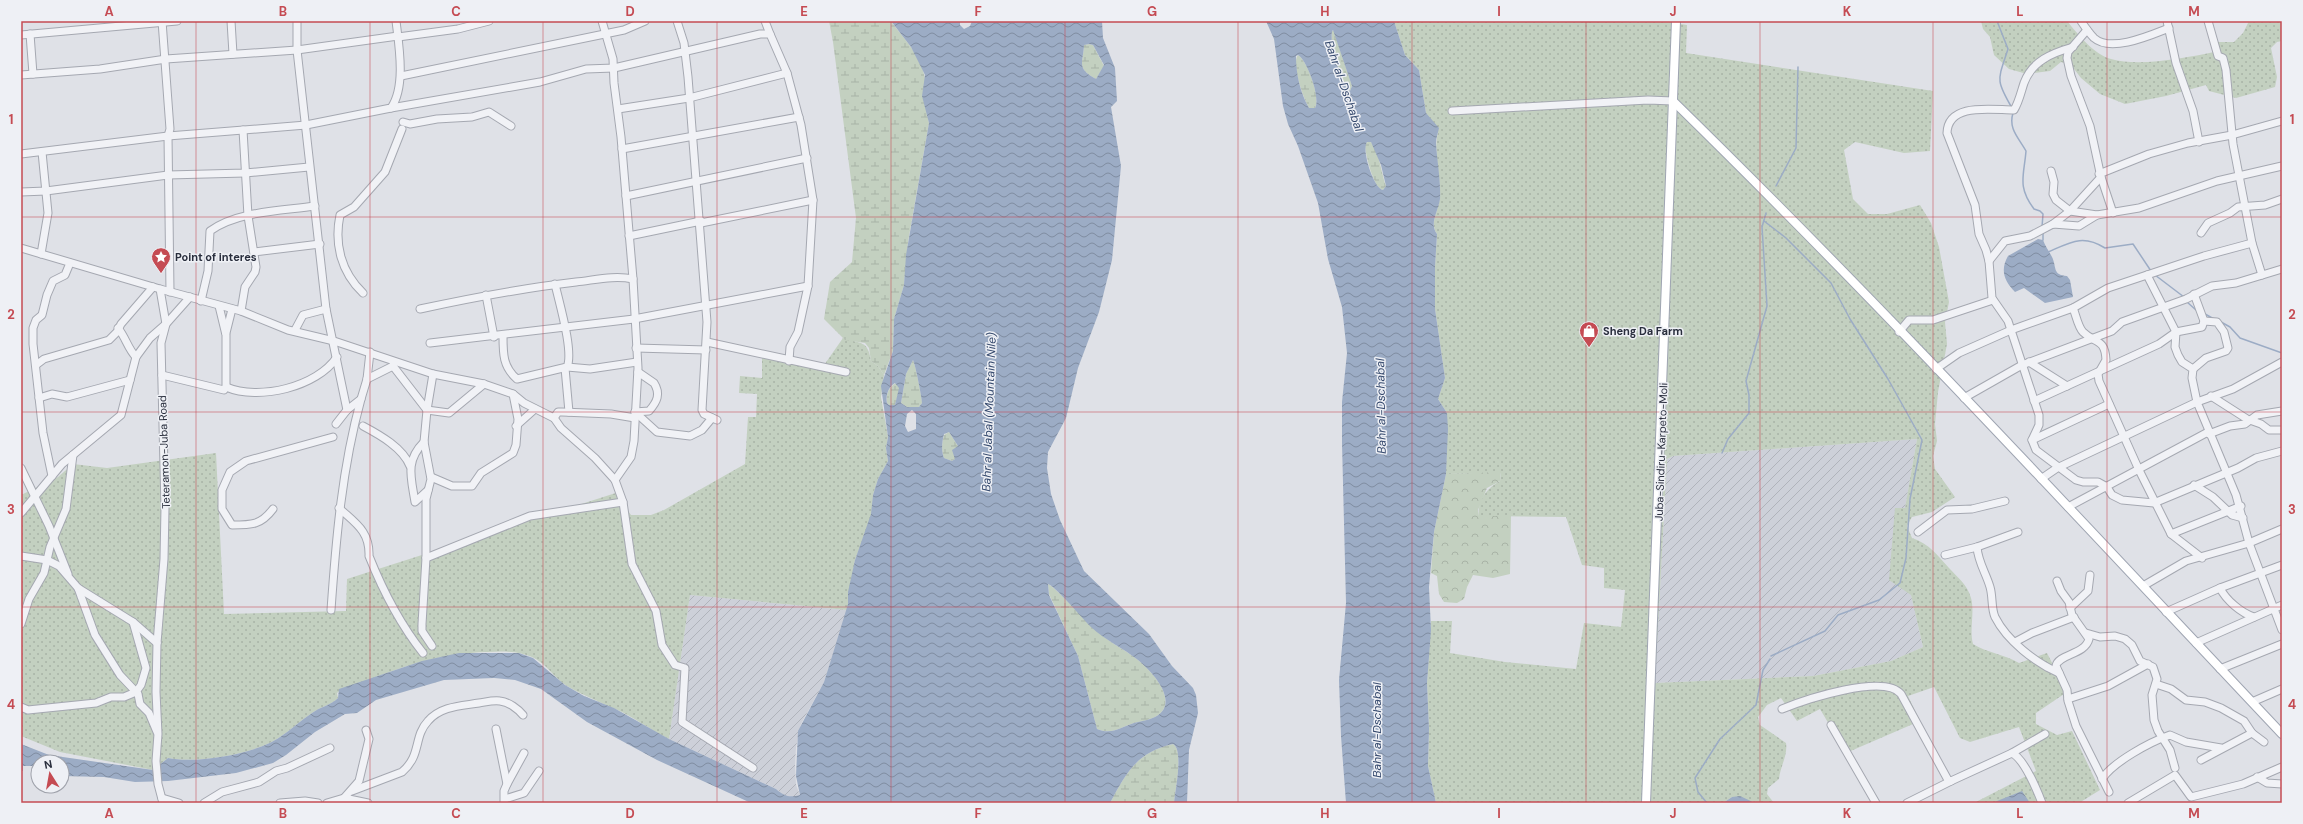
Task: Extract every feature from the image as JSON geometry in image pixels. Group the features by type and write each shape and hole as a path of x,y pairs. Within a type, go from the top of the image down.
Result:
{"main road":[{"name":"Juba-Sindiru-Karpeto-Moli","path":"1646,803 1671,195 1672,100 1676,21"},
{"path":"1672,100 1770,195 1899,332 2144,586 2166,612 2282,734"}],"street":[{"path":"21,35 99,25 177,21"},
{"path":"230,21 233,54"},
{"path":"297,21 297,50 306,125 309,167 320,244 326,309 334,341 347,410"},
{"path":"391,108 394,103 401,76 396,21"},
{"path":"21,75 100,69 166,59 297,50 458,29 489,21"},
{"path":"602,21 613,59 614,68 633,279 638,372 631,457 615,480"},
{"path":"401,76 624,30 645,21"},
{"path":"635,415 657,432 690,436 702,430 715,419 704,414 702,410 707,342 701,222 685,53 678,21"},
{"path":"765,21 787,73 799,117 813,200 808,286 798,332 790,347 789,361"},
{"path":"2080,21 2095,39 2116,43 2143,38 2168,25 2176,63 2193,110 2199,142"},
{"path":"2208,21 2218,56 2223,58 2226,70 2232,135 2252,243 2262,274"},
{"path":"162,22 166,59 170,129 168,136 172,272 170,292"},
{"path":"2087,30 2068,52 2067,58 2071,76 2090,126 2100,175 2112,213"},
{"path":"30,34 33,74"},
{"path":"21,154 168,136 306,125 391,108 540,82 586,69 614,68 685,53 760,34 770,34"},
{"path":"2073,47 2051,54 2034,66 2026,78 2014,110 1966,111 1952,117 1948,124 1947,133 1975,205 1979,234 1986,250 1993,300 2006,317 2026,364 2039,425 2032,440 2036,450 2057,468 2076,480 2083,482 2098,482 2106,487 2112,495 2122,500 2154,503 2194,485 2238,468 2250,460 2280,453"},
{"path":"618,109 689,98 787,73"},
{"path":"1452,111 1672,100"},
{"path":"363,293 350,277 342,261 338,248 340,215 354,207 385,172 403,125 437,119 472,117 489,112 511,126"},
{"path":"622,149 799,117"},
{"path":"1988,261 2005,241 2030,236 2053,224 2070,211 2100,175 2149,154 2188,143 2232,135 2282,121"},
{"path":"241,311 245,287 255,272 254,252 248,216 243,130"},
{"path":"41,254 48,213 42,152"},
{"path":"626,196 807,158"},
{"path":"2051,171 2054,182 2054,198 2070,211 2097,215 2139,208 2240,175 2282,166"},
{"path":"21,192 46,191 168,175 245,173 309,167"},
{"path":"2201,233 2208,223 2230,213 2238,207 2245,205 2265,205 2282,199"},
{"path":"629,236 813,200"},
{"path":"201,301 208,271 210,231 224,223 248,216 315,206"},
{"path":"2053,224 2079,226 2097,215"},
{"path":"1936,369 1959,353 2011,330 2073,308 2108,288 2204,256 2252,243"},
{"path":"254,252 320,244"},
{"path":"21,248 190,298 241,311 288,330 295,330 370,352 393,364 484,384 513,394 535,410 554,418 561,428 595,458 615,480 623,502 632,564 656,611 662,645 675,665 684,668 682,722 754,768"},
{"path":"52,476 43,433 33,344 33,328 36,320 42,315 47,295 54,281 64,275 70,263"},
{"path":"1964,398 2026,364 2093,337 2112,331 2122,322 2162,308 2212,286 2236,283 2282,269"},
{"path":"2147,275 2162,308 2176,332 2175,347 2178,355 2182,362 2193,369"},
{"path":"420,309 486,295 555,284 614,277 633,279"},
{"path":"555,284 565,326 568,360 566,367 570,412"},
{"path":"430,343 503,336 565,326 634,319 808,286"},
{"path":"36,365 44,359 102,343 117,332 118,328 156,288"},
{"name":"Teteramon-Juba Road","path":"156,288 166,324 161,343 166,508 164,559 157,643 156,692 158,734 156,761 158,784 163,801"},
{"path":"2034,401 2159,344 2176,332 2202,327 2204,321 2194,294"},
{"path":"486,295 494,337"},
{"path":"21,513 34,496 73,455 121,415 136,357 150,338 166,324 190,298"},
{"path":"1899,332 1909,320 1933,320 1993,300"},
{"path":"219,306 226,335"},
{"path":"2073,308 2082,331 2100,342 2105,354 2106,360 2098,377 2108,404 2154,503 2171,534 2202,558"},
{"path":"226,387 226,335 232,309"},
{"path":"295,330 303,315 326,309"},
{"path":"2204,321 2217,322 2224,332 2228,348 2226,351 2206,358 2193,369 2192,378 2197,402 2225,473 2240,506 2249,543 2275,608 2282,630"},
{"path":"118,328 124,336 130,350 136,357"},
{"path":"503,336 503,356 508,371 517,379 566,367 590,369 637,362"},
{"path":"707,342 789,361 846,372"},
{"path":"636,348 706,350"},
{"path":"331,610 339,508 353,429 368,379 370,352"},
{"path":"226,387 242,393 254,394 287,388 317,377 330,368 337,357"},
{"path":"2041,479 2057,468 2197,402 2233,389 2282,362"},
{"path":"368,379 393,364"},
{"path":"393,364 426,410 449,413 484,384"},
{"path":"2026,364 2066,386"},
{"path":"554,418 558,412 635,415 649,411 656,403 658,396 654,383 638,372"},
{"path":"432,646 422,631 428,490 431,477 424,442 426,410 433,374"},
{"path":"162,375 202,383 216,389 224,390 226,387"},
{"path":"39,398 52,394 66,397 130,380"},
{"path":"431,477 452,486 472,486 481,473 513,453 516,445 516,426 518,419 513,394"},
{"path":"2211,396 2269,430 2282,430"},
{"path":"336,424 347,410 361,399"},
{"path":"2032,440 2108,404"},
{"path":"516,426 535,410"},
{"path":"2068,507 2209,433 2230,426 2245,424 2257,416 2282,411"},
{"path":"363,426 392,444 407,457 410,466 415,502 428,490"},
{"path":"273,509 264,520 248,525 232,525 222,509 222,490 230,472 246,461 333,437"},
{"path":"410,466 416,451 424,442"},
{"path":"21,624 24,603 44,573 46,560 66,508 73,455"},
{"path":"21,468 54,537 69,576"},
{"path":"2194,485 2213,497 2227,511 2243,518"},
{"path":"1918,532 1940,513 1947,510 1972,510 2005,501"},
{"path":"426,558 530,516 623,502"},
{"path":"2171,534 2240,506"},
{"path":"339,508 363,530 369,545 369,556 398,619 412,641 423,653"},
{"path":"2144,586 2186,561 2202,558 2249,543 2282,529"},
{"path":"1945,555 1977,547 2018,532"},
{"path":"1977,547 1979,564 1989,586 1996,618 2015,642 2040,664 2059,674"},
{"path":"21,556 46,560 59,566 69,576 78,588 95,635 120,675 138,694 140,704 149,713 158,734"},
{"path":"2166,612 2220,588 2282,565"},
{"path":"2070,608 2088,591 2090,575"},
{"path":"2057,581 2061,591 2069,602 2074,617 2089,637 2088,643"},
{"path":"78,588 133,622 157,643"},
{"path":"2220,588 2226,597 2242,611 2254,617"},
{"path":"2196,643 2282,605"},
{"path":"2015,642 2032,633 2074,617"},
{"path":"21,707 28,710 82,705 111,697 124,697 136,692 141,685 146,668 133,622"},
{"path":"2086,633 2100,637 2115,636 2125,639 2132,645 2140,661 2153,667 2156,675 2156,684 2152,695 2154,720 2170,750 2174,768"},
{"path":"2100,637 2056,663 2059,674 2068,690 2068,700 2076,726 2110,792"},
{"path":"2220,669 2282,644"},
{"path":"2068,700 2108,686 2148,664"},
{"path":"2156,684 2171,689 2186,700 2205,702 2221,708 2244,721 2252,733 2264,742"},
{"path":"1782,709 1850,689 1874,686 1893,687 1901,694 1945,778 1951,781"},
{"path":"2252,702 2282,689"},
{"path":"352,791 402,772 409,766 416,754 422,729 437,713 454,706 499,701 518,708 523,715"},
{"path":"1831,725 1876,803"},
{"path":"343,800 352,791 361,776 369,739 366,730"},
{"path":"496,730 506,784"},
{"path":"2201,760 2221,748 2252,733"},
{"path":"1907,803 2012,753 2044,734"},
{"path":"2102,779 2120,760 2172,735 2186,742 2221,748"},
{"path":"204,803 222,792 259,782 276,771 287,768 330,748"},
{"path":"524,752 506,784 504,792 505,801 524,792 539,771"},
{"path":"2012,753 2016,755 2029,775 2042,803"},
{"path":"2128,803 2175,775 2191,797 2243,784 2282,767"},
{"path":"2257,777 2266,783 2282,784"},
{"path":"328,803 343,800 368,803"},
{"path":"163,801 179,803"},
{"path":"280,803 305,801 318,803"}],"shaded area":[{"path":"1917,439 1905,508 1895,508 1911,595 1923,647 1891,661 1813,676 1655,683 1667,459 1673,456"},
{"path":"690,595 847,610 824,682 801,724 796,747 795,765 796,785 800,795 793,797 783,795 776,789 669,739"}],"green space":[{"path":"829,21 891,21 915,52 922,66 925,80 929,123 908,242 904,285 894,319 893,351 884,375 878,366 871,361 869,348 865,343 845,340 824,319 830,282 852,262 856,218"},
{"path":"1394,21 1661,21 1687,25 1686,53 1933,91 1930,151 1904,153 1855,142 1844,150 1853,199 1868,214 1887,214 1920,205 1931,223 1939,247 1949,302 1945,322 1947,344 1938,392 1935,424 1937,441 1933,456 1935,469 1955,497 1932,512 1912,517 1907,526 1912,538 1924,543 1933,550 1967,589 1972,604 1973,644 1984,650 2019,663 2047,653 2067,692 2036,713 2036,724 2057,735 2072,731 2100,790 2079,803 1974,803 2036,771 2019,727 1970,742 1960,738 1934,687 1908,696 1920,721 1846,753 1820,709 1797,721 1781,698 1767,705 1758,717 1760,725 1786,743 1786,752 1779,779 1768,788 1767,794 1774,803 1753,802 1732,797 1723,803 1436,803 1428,766 1429,729 1427,683 1431,621 1452,621 1450,653 1505,662 1576,669 1584,623 1621,627 1625,590 1604,588 1604,568 1582,565 1566,517 1479,516 1481,500 1491,487 1500,481 1501,473 1446,474 1447,413 1438,399 1445,378 1435,309 1437,234 1434,221 1440,197 1436,148 1438,132 1426,113 1419,70 1405,55","holes":["1917,439 1905,508 1895,508 1889,580 1911,595 1923,647 1891,661 1813,676 1655,683 1667,459 1673,456"]},
{"path":"1981,21 2067,21 2086,43 2098,53 2111,59 2135,62 2162,61 2214,52 2214,42 2234,42 2243,33 2249,21 2282,21 2282,41 2277,42 2271,48 2277,77 2275,87 2236,98 2209,91 2206,85 2166,96 2125,104 2100,94 2081,78 2071,65 2061,62 2050,71 2027,74 2009,69 1994,55 1990,37 1983,29"},
{"path":"1332,31 1334,31 1352,86 1350,91 1343,81 1337,63 1332,44"},
{"path":"1084,45 1093,45 1104,66 1096,79 1086,72 1082,65"},
{"path":"1298,55 1302,58 1309,71 1315,88 1315,108 1309,108 1301,89 1296,65"},
{"path":"1369,141 1375,148 1379,161 1386,186 1383,190 1376,184 1368,163 1365,144"},
{"path":"843,338 859,342 866,346 870,354 871,361 878,366 884,375 881,397 888,437 886,448 888,461 878,479 873,495 872,514 855,560 847,610 690,595 669,739 628,715 567,686 542,663 532,657 510,652 471,653 441,657 397,669 341,690 337,693 338,698 315,711 269,743 241,753 226,756 194,760 168,758 153,770 60,752 21,736 21,495 58,477 73,464 107,468 216,453 224,614 346,611 347,579 622,491 626,508 631,515 651,515 664,510 745,464 748,417 756,417 757,394 739,393 740,376 762,378 762,358 822,368"},
{"path":"913,360 922,403 919,407 907,407 901,403 906,374"},
{"path":"896,383 900,388 895,405 889,405 887,403 887,394 891,386"},
{"path":"949,432 958,446 955,459 952,461 944,458 942,452 944,435"},
{"path":"1501,472 1500,481 1487,488 1478,510 1479,516 1511,516 1510,574 1493,578 1473,575 1467,587 1464,599 1457,603 1444,602 1439,594 1437,576 1431,573 1434,532 1446,474"},
{"path":"1048,584 1052,586 1103,636 1134,657 1147,668 1161,687 1165,696 1165,705 1161,712 1153,718 1133,723 1113,731 1103,731 1097,729 1078,656 1049,594"},
{"path":"1173,744 1178,754 1177,781 1174,803 1110,803 1127,773 1141,758 1150,752"}],"water":[{"name":"Bahr al Jabal (Mountain Nile)","path":"891,21 960,21 960,25 964,29 970,26 972,21 1102,21 1103,38 1115,68 1117,101 1111,107 1121,166 1112,260 1099,312 1078,368 1066,418 1048,452 1047,468 1051,494 1060,520 1084,571 1149,634 1172,666 1193,688 1196,695 1198,713 1189,750 1187,803 1174,803 1177,781 1178,754 1173,744 1150,752 1141,758 1127,773 1110,803 751,803 657,760 587,722 541,689 515,680 494,678 444,680 376,700 357,713 345,714 315,732 286,755 273,763 236,773 168,781 135,782 104,777 70,776 70,758 153,770 168,758 194,760 241,753 269,743 280,737 315,711 338,698 339,689 422,661 459,653 519,653 533,658 565,685 584,696 614,708 669,739 776,789 784,795 800,795 796,776 798,731 824,682 848,604 848,592 855,560 871,514 873,495 878,479 888,461 886,448 888,437 881,386 893,351 894,319 904,285 906,255 929,123 922,96 925,75 911,47","holes":["1084,45 1093,45 1104,65 1096,79 1086,72 1082,65","913,360 922,403 919,407 907,407 901,403 906,374","895,383 899,388 895,405 889,405 887,403 887,394 891,386","912,410 916,414 916,429 908,432 905,426 907,414","949,432 958,446 952,450 955,459 952,461 944,458 943,455 942,443 944,434","1048,584 1057,590 1096,632 1138,660 1147,668 1161,687 1165,696 1165,705 1161,712 1153,718 1133,723 1113,731 1103,731 1097,729 1078,656 1049,595"]},
{"name":"Bahr al-Dschabal","path":"1266,21 1394,21 1405,55 1419,70 1426,113 1439,128 1436,143 1440,199 1434,222 1437,234 1435,309 1445,378 1438,399 1447,413 1448,429 1446,474 1434,532 1429,587 1431,630 1427,683 1429,729 1428,766 1436,803 1346,803 1339,680 1346,603 1342,402 1347,353 1342,307 1328,259 1318,203 1298,146 1288,124 1283,106 1274,39","holes":["1333,30 1352,86 1350,91 1343,81 1336,62 1332,42","1298,55 1302,58 1309,71 1315,88 1315,108 1309,108 1303,96 1298,76 1296,56","1367,142 1371,142 1381,165 1386,186 1383,190 1379,188 1369,169 1366,146"]},
{"path":"2038,239 2043,240 2052,257 2057,272 2067,276 2070,280 2073,297 2045,303 2024,288 2015,292 2008,284 2004,275 2004,266 2008,256"},
{"path":"21,744 46,754 30,754 30,766 23,766 23,771 21,771"},
{"path":"2022,791 2030,803 1992,803"},
{"path":"1740,796 1755,803 1723,803 1732,797"}],"waterway":[{"path":"1997,21 2008,49 2000,74 2001,85 2012,108"},
{"path":"1776,186 1796,148 1798,67"},
{"path":"2013,113 2013,129 2026,151 2023,187 2025,194 2034,209 2043,214 2042,227"},
{"path":"1722,453 1728,439 1749,413 1749,395 1746,381 1767,306 1762,227 1766,213"},
{"path":"1764,221 1786,238 1831,283 1850,319 1888,379 1922,440 1910,499 1906,558 1900,583 1879,600 1838,615 1825,631 1771,656"},
{"path":"2043,233 2043,240"},
{"path":"2048,252 2064,245 2083,240 2090,241 2105,248 2133,244 2151,271"},
{"path":"2155,275 2184,297"},
{"path":"2187,302 2196,310"},
{"path":"2205,314 2214,319"},
{"path":"2221,322 2230,327 2240,338 2282,353"},
{"path":"1707,803 1698,792 1695,778 1720,739 1756,705 1763,670 1770,659"}],"place":[{"name":"Point of interes","path":"161,274"},
{"name":"Sheng Da Farm","path":"1589,348"}]}
